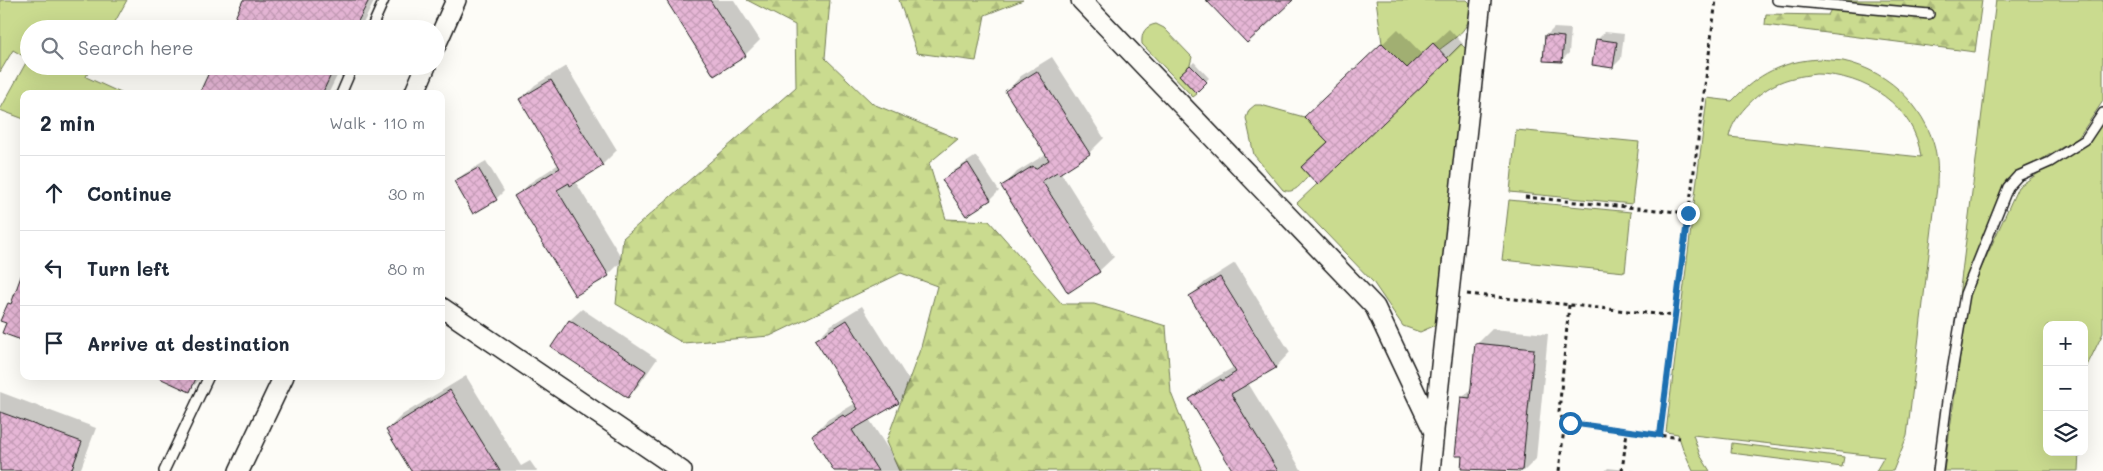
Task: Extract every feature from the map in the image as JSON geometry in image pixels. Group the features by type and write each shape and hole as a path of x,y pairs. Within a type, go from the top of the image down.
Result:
{"street":[{"path":"445,25 456,0"},
{"path":"1430,471 1481,0"},
{"path":"1090,3 1375,306 1434,432"},
{"path":"416,90 422,75"},
{"path":"445,310 682,471"},
{"path":"240,471 282,380"}],"lane":[{"path":"375,20 384,0"},
{"path":"1778,0 1929,14"},
{"path":"343,90 349,75"},
{"path":"1938,471 1947,401 1965,294 2008,187 2018,176 2050,162 2085,140 2103,113"},
{"path":"164,471 207,380"}],"path":[{"path":"1660,435 1716,0"},
{"path":"1525,197 1688,213"},
{"path":"1450,292 1675,316"},
{"path":"1569,305 1558,412 1570,423 1680,438"},
{"path":"1559,471 1565,420"},
{"path":"1622,471 1627,431"}],"green space":[{"path":"0,0 127,0 116,20 20,20 20,54 13,50 0,72"},
{"path":"747,0 830,0 825,58 873,104 958,139 929,163 946,219 989,221 1062,304 1094,304 1166,326 1171,393 1202,471 899,471 886,442 921,347 937,286 901,273 770,336 683,343 616,304 623,238 796,87 795,25"},
{"path":"899,0 1023,0 985,15 976,61 917,53"},
{"path":"1376,0 1467,0 1470,3 1469,20 1458,36 1439,50 1433,43 1407,68 1382,43"},
{"path":"1836,0 1982,0 1975,52 1765,25 1766,14 1828,15"},
{"path":"1996,0 2103,0 2103,101 2078,138 2006,180 1959,296"},
{"path":"1156,24 1164,28 1192,57 1190,65 1179,75 1197,94 1193,97 1142,44 1144,31 1149,26"},
{"path":"1461,44 1467,50 1440,317 1436,325 1420,332 1403,326 1373,282 1297,203 1449,60 1447,58"},
{"path":"1806,60 1843,61 1861,66 1877,74 1906,96 1927,126 1933,142 1937,163 1937,187 1907,436 1893,471 1876,471 1884,457 1693,435 1700,455 1710,471 1693,471 1678,434 1666,432 1707,98 1732,101 1761,76 1782,66","holes":["1816,74 1834,75 1869,87 1885,96 1898,108 1909,123 1917,139 1921,157 1729,137 1731,129 1740,114 1767,89 1784,81 1800,77"]},
{"path":"20,74 87,75 86,77 114,90 20,90 20,118 0,110"},
{"path":"1255,105 1304,117 1328,142 1301,167 1309,176 1294,190 1283,190 1254,155 1246,118 1249,110"},
{"path":"2103,122 2103,333 2088,364 2088,321 2043,321 2043,456 2079,456 2078,471 1944,471 1969,295 2018,187 2076,148 2089,143"},
{"path":"1516,130 1639,142 1632,204 1510,192"},
{"path":"1509,200 1631,212 1625,272 1502,260"},
{"path":"1732,443 1844,457 1842,467 1731,453"}],"building":[{"path":"243,0 369,0 359,20 234,20"},
{"path":"666,0 710,0 746,56 714,76"},
{"path":"1206,0 1293,0 1247,43"},
{"path":"1545,35 1564,37 1562,62 1543,61"},
{"path":"1596,39 1617,42 1613,68 1592,65"},
{"path":"1382,43 1407,68 1433,43 1449,60 1318,185 1301,167 1328,142 1304,117"},
{"path":"1190,65 1207,82 1196,93 1179,75"},
{"path":"1037,71 1090,154 1059,174 1057,172 1042,181 1100,272 1068,293 1001,186 1033,166 1035,169 1049,160 1005,91"},
{"path":"208,75 331,75 324,90 201,90"},
{"path":"551,80 603,166 570,186 569,183 557,190 609,276 575,296 514,196 560,168 519,99"},
{"path":"968,163 991,200 966,216 942,180"},
{"path":"478,168 497,200 473,214 454,181"},
{"path":"1220,277 1276,368 1231,394 1278,471 1233,471 1189,399 1236,372 1189,296"},
{"path":"20,279 20,340 2,333 6,323 0,321 8,303 11,304"},
{"path":"569,320 646,371 628,398 551,347"},
{"path":"847,320 899,403 852,430 878,471 834,471 811,435 843,415 845,417 858,409 815,340"},
{"path":"1475,343 1534,349 1522,471 1461,469 1462,456 1455,456 1461,397 1470,398"},
{"path":"164,380 195,380 190,392"},
{"path":"450,390 500,471 411,471 386,430"},
{"path":"0,412 82,442 71,471 0,471"}],"route":[{"path":"1570,423 1660,435 1688,213"}]}
